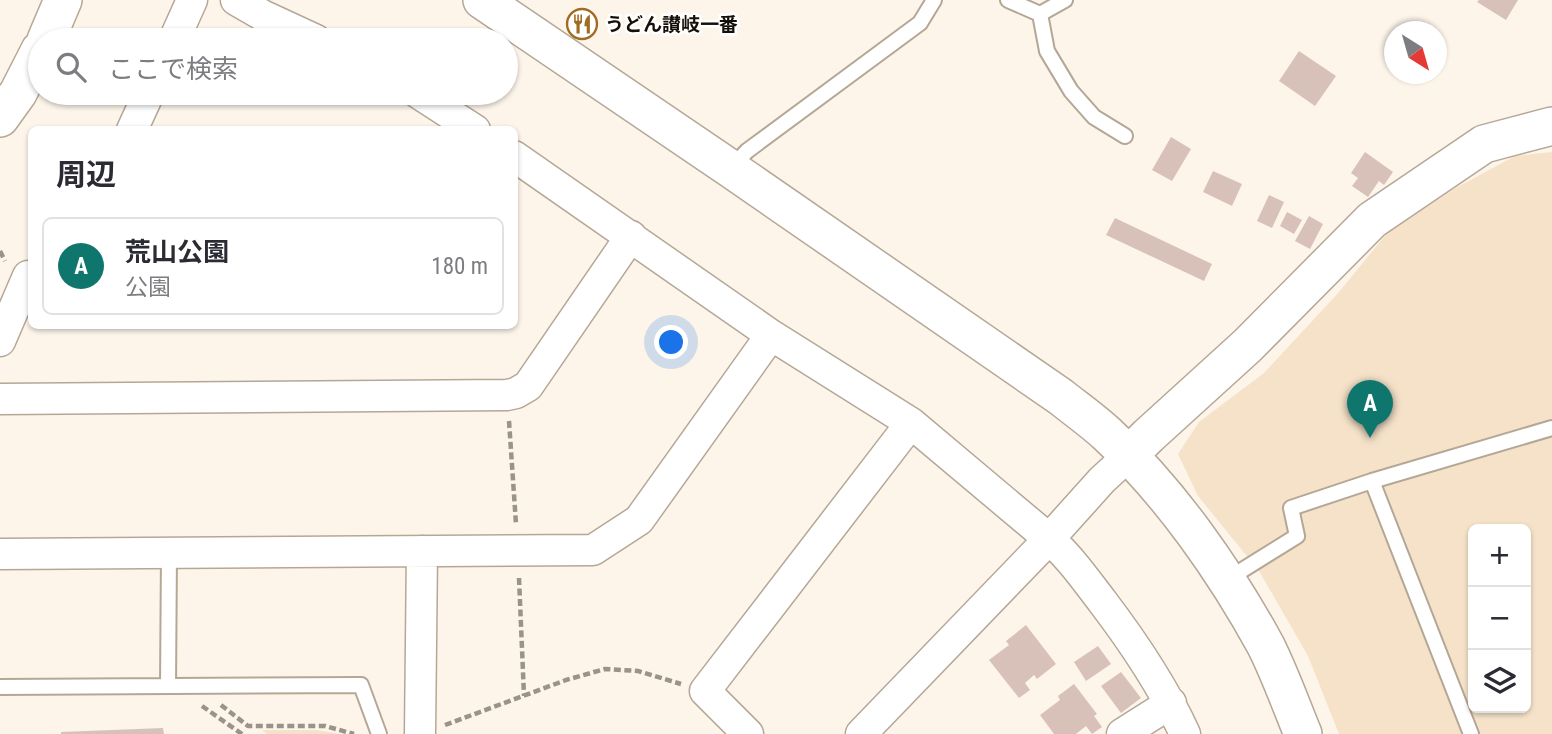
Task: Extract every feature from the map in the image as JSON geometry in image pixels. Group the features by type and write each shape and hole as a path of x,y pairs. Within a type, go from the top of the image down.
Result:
{"street":[{"path":"51,28 63,0"},
{"path":"179,28 192,0"},
{"path":"236,0 290,28"},
{"path":"482,0 1061,397 1106,433 1151,479 1227,579 1267,648 1303,734"},
{"path":"0,118 28,73"},
{"path":"134,126 143,105"},
{"path":"436,105 469,126"},
{"path":"861,734 1049,539 1102,480 1247,346 1372,220 1484,144 1552,126"},
{"path":"518,159 771,335 911,423 1049,539 1066,554 1131,639 1171,703 1185,734"},
{"path":"0,399 516,393 528,386 631,236"},
{"path":"0,341 16,267"},
{"path":"0,554 593,550 639,520 771,335"},
{"path":"748,734 705,691 911,423"},
{"path":"420,734 422,551"},
{"path":"1122,734 1171,703"}],"lane":[{"path":"730,169 747,151 920,23 934,0"},
{"path":"1009,0 1040,14"},
{"path":"1040,14 1065,0"},
{"path":"1040,14 1046,51 1071,91 1094,117 1125,136"},
{"path":"1227,579 1297,536 1291,508 1552,428"},
{"path":"1372,481 1471,734"},
{"path":"168,686 169,553"},
{"path":"0,687 361,685 379,734"}],"path":[{"path":"420,734 566,680 605,669 638,671 705,691"},
{"path":"197,702 207,702"},
{"path":"217,702 248,726 325,726 354,734"}],"shaded area":[{"path":"1552,152 1552,734 1339,734 1308,656 1259,571 1198,496 1178,454 1199,422 1264,373 1339,292 1388,232 1454,189 1515,156"},
{"path":"262,730 317,730 340,734 267,734"}],"building":[{"path":"1518,0 1506,20 1477,2"},
{"path":"1299,51 1336,76 1315,106 1279,81"},
{"path":"1171,137 1191,149 1172,181 1152,170"},
{"path":"1365,152 1393,172 1384,185 1379,181 1368,197 1352,186 1358,178 1351,173"},
{"path":"1213,171 1242,184 1232,206 1203,192"},
{"path":"1269,195 1284,202 1272,228 1257,221"},
{"path":"1287,212 1302,220 1294,234 1280,226"},
{"path":"1309,216 1323,224 1310,249 1295,241"},
{"path":"1115,218 1212,264 1204,281 1106,235"},
{"path":"1026,625 1056,664 1037,679 1034,675 1025,683 1030,690 1019,698 989,660 1009,645 1006,641"},
{"path":"1098,646 1111,664 1086,681 1074,662"},
{"path":"1121,672 1141,698 1121,713 1101,686"},
{"path":"1074,684 1097,714 1094,716 1102,727 1092,734 1086,726 1076,734 1054,734 1040,715 1060,700 1058,696"},
{"path":"163,728 164,734 61,734 61,732"}],"place":[{"name":"うどん讃岐一番","path":"582,24"},
{"name":"荒山公園","path":"1370,438"}]}
